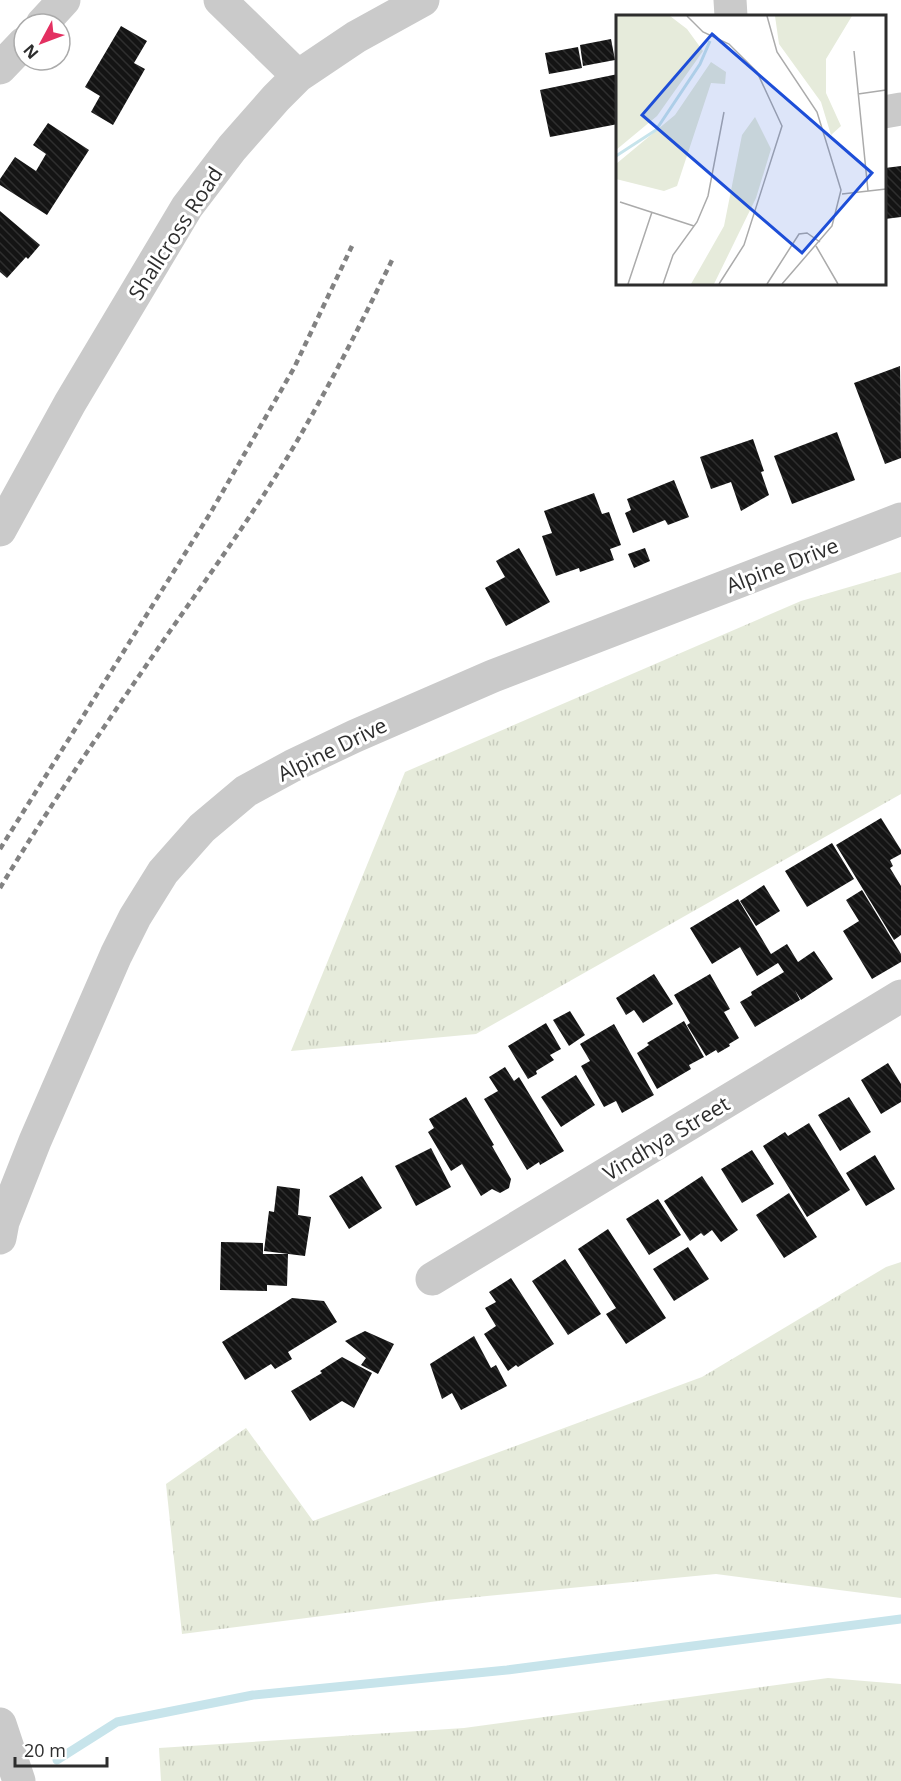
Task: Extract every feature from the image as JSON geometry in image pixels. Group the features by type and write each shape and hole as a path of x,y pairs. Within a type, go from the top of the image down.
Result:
{"street":[{"path":"53,12 64,0"},
{"path":"220,0 298,76"},
{"name":"Shallcross Road","path":"0,531 70,403 186,207 232,148 298,76 356,37 423,0"},
{"path":"730,0 731,15"},
{"path":"0,68 12,56"},
{"path":"886,112 901,109"},
{"name":"Alpine Drive","path":"0,1238 3,1222 35,1141 116,955 135,917 163,872 202,828 246,791 355,736 493,676 901,519"},
{"name":"Vindhya Street","path":"432,1279 901,996"},
{"path":"0,1724 19,1781"}],"green space":[{"path":"901,572 901,794 476,1034 291,1051 405,772 801,601"},
{"path":"901,1262 901,1598 716,1574 446,1600 182,1634 166,1484 246,1428 313,1521 702,1377 886,1267"},
{"path":"828,1678 901,1684 901,1781 161,1781 159,1748 464,1728"}],"building":[{"path":"121,26 147,41 134,63 145,69 113,125 91,112 100,96 85,87"},
{"path":"611,39 615,60 583,66 580,45"},
{"path":"578,47 582,68 549,74 545,53"},
{"path":"616,74 616,124 550,137 540,90"},
{"path":"48,123 89,150 47,215 0,185 0,179 15,157 36,171 46,154 33,145"},
{"path":"901,166 901,217 886,219 886,168"},
{"path":"0,211 40,245 7,278 0,272"},
{"path":"900,366 901,458 885,464 854,383"},
{"path":"837,432 855,480 792,504 774,456"},
{"path":"753,439 769,495 741,511 731,482 711,489 700,457"},
{"path":"674,480 689,517 668,525 665,520 633,533 625,513 631,510 627,499"},
{"path":"594,493 602,514 609,512 621,545 610,549 614,560 580,572 579,568 556,576 542,536 552,533 544,511"},
{"path":"519,548 550,602 506,626 485,588 505,577 496,561"},
{"path":"645,548 650,561 634,568 628,554"},
{"path":"881,818 901,850 901,854 890,860 893,866 890,868 901,886 901,935 894,940 836,845"},
{"path":"832,843 854,879 807,907 785,871"},
{"path":"764,885 780,911 756,926 740,901"},
{"path":"862,890 901,954 901,962 872,979 843,931 859,921 846,900"},
{"path":"738,899 771,954 787,944 798,962 814,951 833,979 801,1000 795,990 800,1000 755,1027 740,1002 752,995 751,992 784,972 778,963 757,976 740,947 712,964 690,928"},
{"path":"654,974 673,1004 643,1023 634,1010 626,1015 616,998"},
{"path":"710,974 730,1009 724,1012 739,1038 718,1053 716,1050 706,1056 687,1025 690,1023 674,995"},
{"path":"570,1011 585,1035 569,1046 553,1020"},
{"path":"684,1021 704,1057 689,1065 691,1069 657,1089 637,1053 649,1045 647,1043"},
{"path":"546,1023 561,1049 550,1055 554,1060 528,1079 508,1046"},
{"path":"614,1024 654,1095 622,1113 616,1101 604,1107 581,1066 590,1061 580,1044"},
{"path":"888,1063 901,1084 901,1102 881,1114 861,1080"},
{"path":"505,1067 514,1081 519,1077 564,1151 527,1170 484,1099 498,1091 489,1077"},
{"path":"576,1075 595,1105 561,1127 541,1097"},
{"path":"466,1097 511,1179 509,1188 500,1193 492,1189 481,1196 462,1164 451,1171 428,1132 434,1128 429,1119"},
{"path":"849,1097 871,1132 840,1151 818,1115"},
{"path":"809,1123 850,1190 807,1217 763,1146 785,1132 788,1136"},
{"path":"431,1148 451,1187 416,1206 395,1166"},
{"path":"752,1150 774,1184 742,1203 721,1169"},
{"path":"875,1155 895,1189 866,1206 846,1173"},
{"path":"362,1176 382,1208 349,1229 329,1196"},
{"path":"702,1176 738,1230 721,1242 712,1230 704,1236 701,1233 690,1241 664,1201"},
{"path":"277,1186 300,1189 298,1215 311,1217 305,1256 264,1251 269,1211 274,1212"},
{"path":"789,1193 817,1237 784,1258 756,1215"},
{"path":"658,1199 681,1235 649,1255 626,1219"},
{"path":"608,1229 666,1318 626,1344 606,1314 616,1308 578,1249"},
{"path":"221,1242 263,1243 263,1254 288,1254 287,1286 267,1285 267,1291 220,1290"},
{"path":"688,1247 709,1279 674,1301 653,1269"},
{"path":"565,1259 601,1314 568,1335 532,1281"},
{"path":"511,1278 554,1344 508,1371 484,1334 496,1326 485,1308 496,1302 489,1292"},
{"path":"292,1298 324,1301 337,1322 288,1352 292,1359 275,1369 271,1364 245,1380 222,1342"},
{"path":"365,1331 394,1344 378,1374 361,1365 366,1358 345,1341"},
{"path":"474,1336 491,1368 496,1365 507,1386 461,1410 452,1393 442,1399 430,1364"},
{"path":"342,1357 372,1373 354,1408 342,1401 310,1421 291,1391 322,1373 320,1371"}],"waterway":[{"path":"57,1760 117,1722 253,1695 507,1670 901,1619"}],"railway":[{"path":"0,849 211,512 294,368 352,246"},
{"path":"0,888 83,758 273,480 329,384 393,258"}]}
